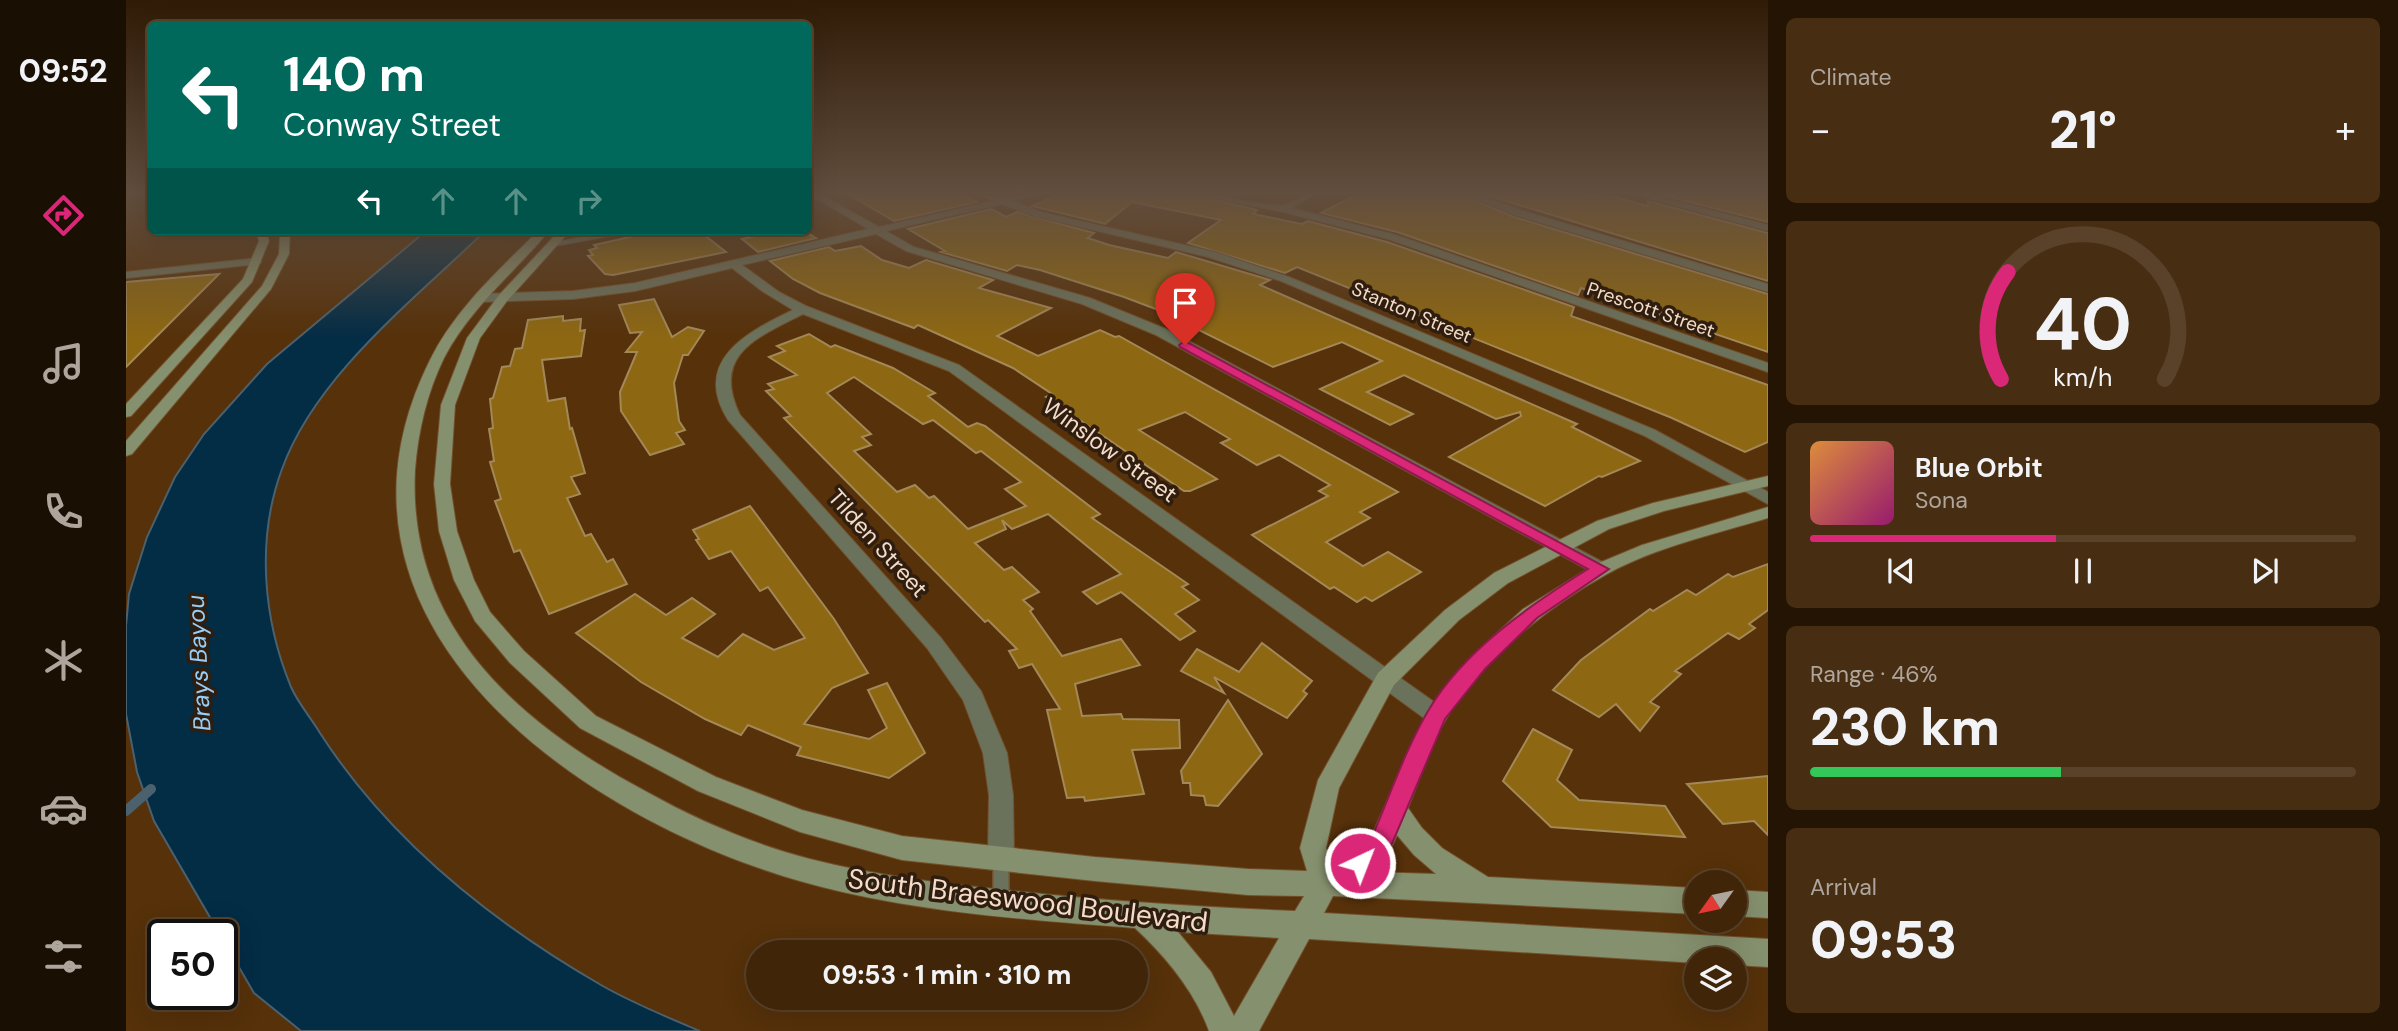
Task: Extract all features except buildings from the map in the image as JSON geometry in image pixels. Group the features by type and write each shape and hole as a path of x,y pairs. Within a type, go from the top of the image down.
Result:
{"main road":[{"path":"126,413 248,280 264,242"},
{"path":"126,451 279,269 285,242"},
{"name":"South Braeswood Boulevard","path":"546,242 479,298 440,352 426,382 406,464 409,538 419,577 433,614 460,658 501,703 554,750 633,798 743,850 806,871 882,888 1001,903 1300,927 1361,928 1768,953"},
{"name":"South Braeswood Boulevard","path":"549,242 474,338 448,405 442,484 448,531 464,580 482,616 517,657 587,722 706,784 800,821 902,848 1096,869 1325,885 1402,885 1684,900"},
{"path":"210,321 240,318"},
{"path":"1325,885 1313,848 1327,787 1386,679 1452,615 1501,578 1558,545 1603,525 1745,484 1768,481"},
{"path":"1242,1031 1325,885 1377,852 1436,715 1478,663 1530,614 1601,569 1648,549 1768,512"},
{"path":"1396,809 1419,846 1437,861 1488,891"},
{"path":"1747,904 1768,905"},
{"path":"1140,915 1181,953 1200,982 1224,1031"}],"street":[{"path":"479,298 603,292 828,242"},
{"path":"896,242 953,264 1086,301 1142,323 1601,569"},
{"name":"Stanton Street","path":"1157,242 1211,254 1285,279 1650,433 1768,499"},
{"name":"Prescott Street","path":"1407,242 1768,368"},
{"path":"1616,242 1768,288"},
{"name":"Winslow Street","path":"734,264 759,285 802,310 954,368 1436,715"},
{"name":"Tilden Street","path":"802,310 760,331 733,354 724,368 720,387 724,402 733,417 934,643 973,697 995,753 1001,795 1001,857"}],"lane":[{"path":"126,275 258,261"},
{"path":"1001,857 1001,903"}],"water":[{"name":"Brays Bayou","path":"413,242 473,242 370,340 318,402 298,435 282,469 268,523 266,579 274,634 297,699 347,772 410,843 482,906 560,960 625,998 700,1031 301,1031 254,993 238,965 238,919 211,919 154,821 137,772 126,714 126,626 129,594 147,537 175,477 204,434 267,364"}],"waterway":[{"path":"126,811 151,789"}],"route":[{"path":"1185,345 1601,569 1530,614 1478,663 1436,715 1377,852 1360,863"}]}
